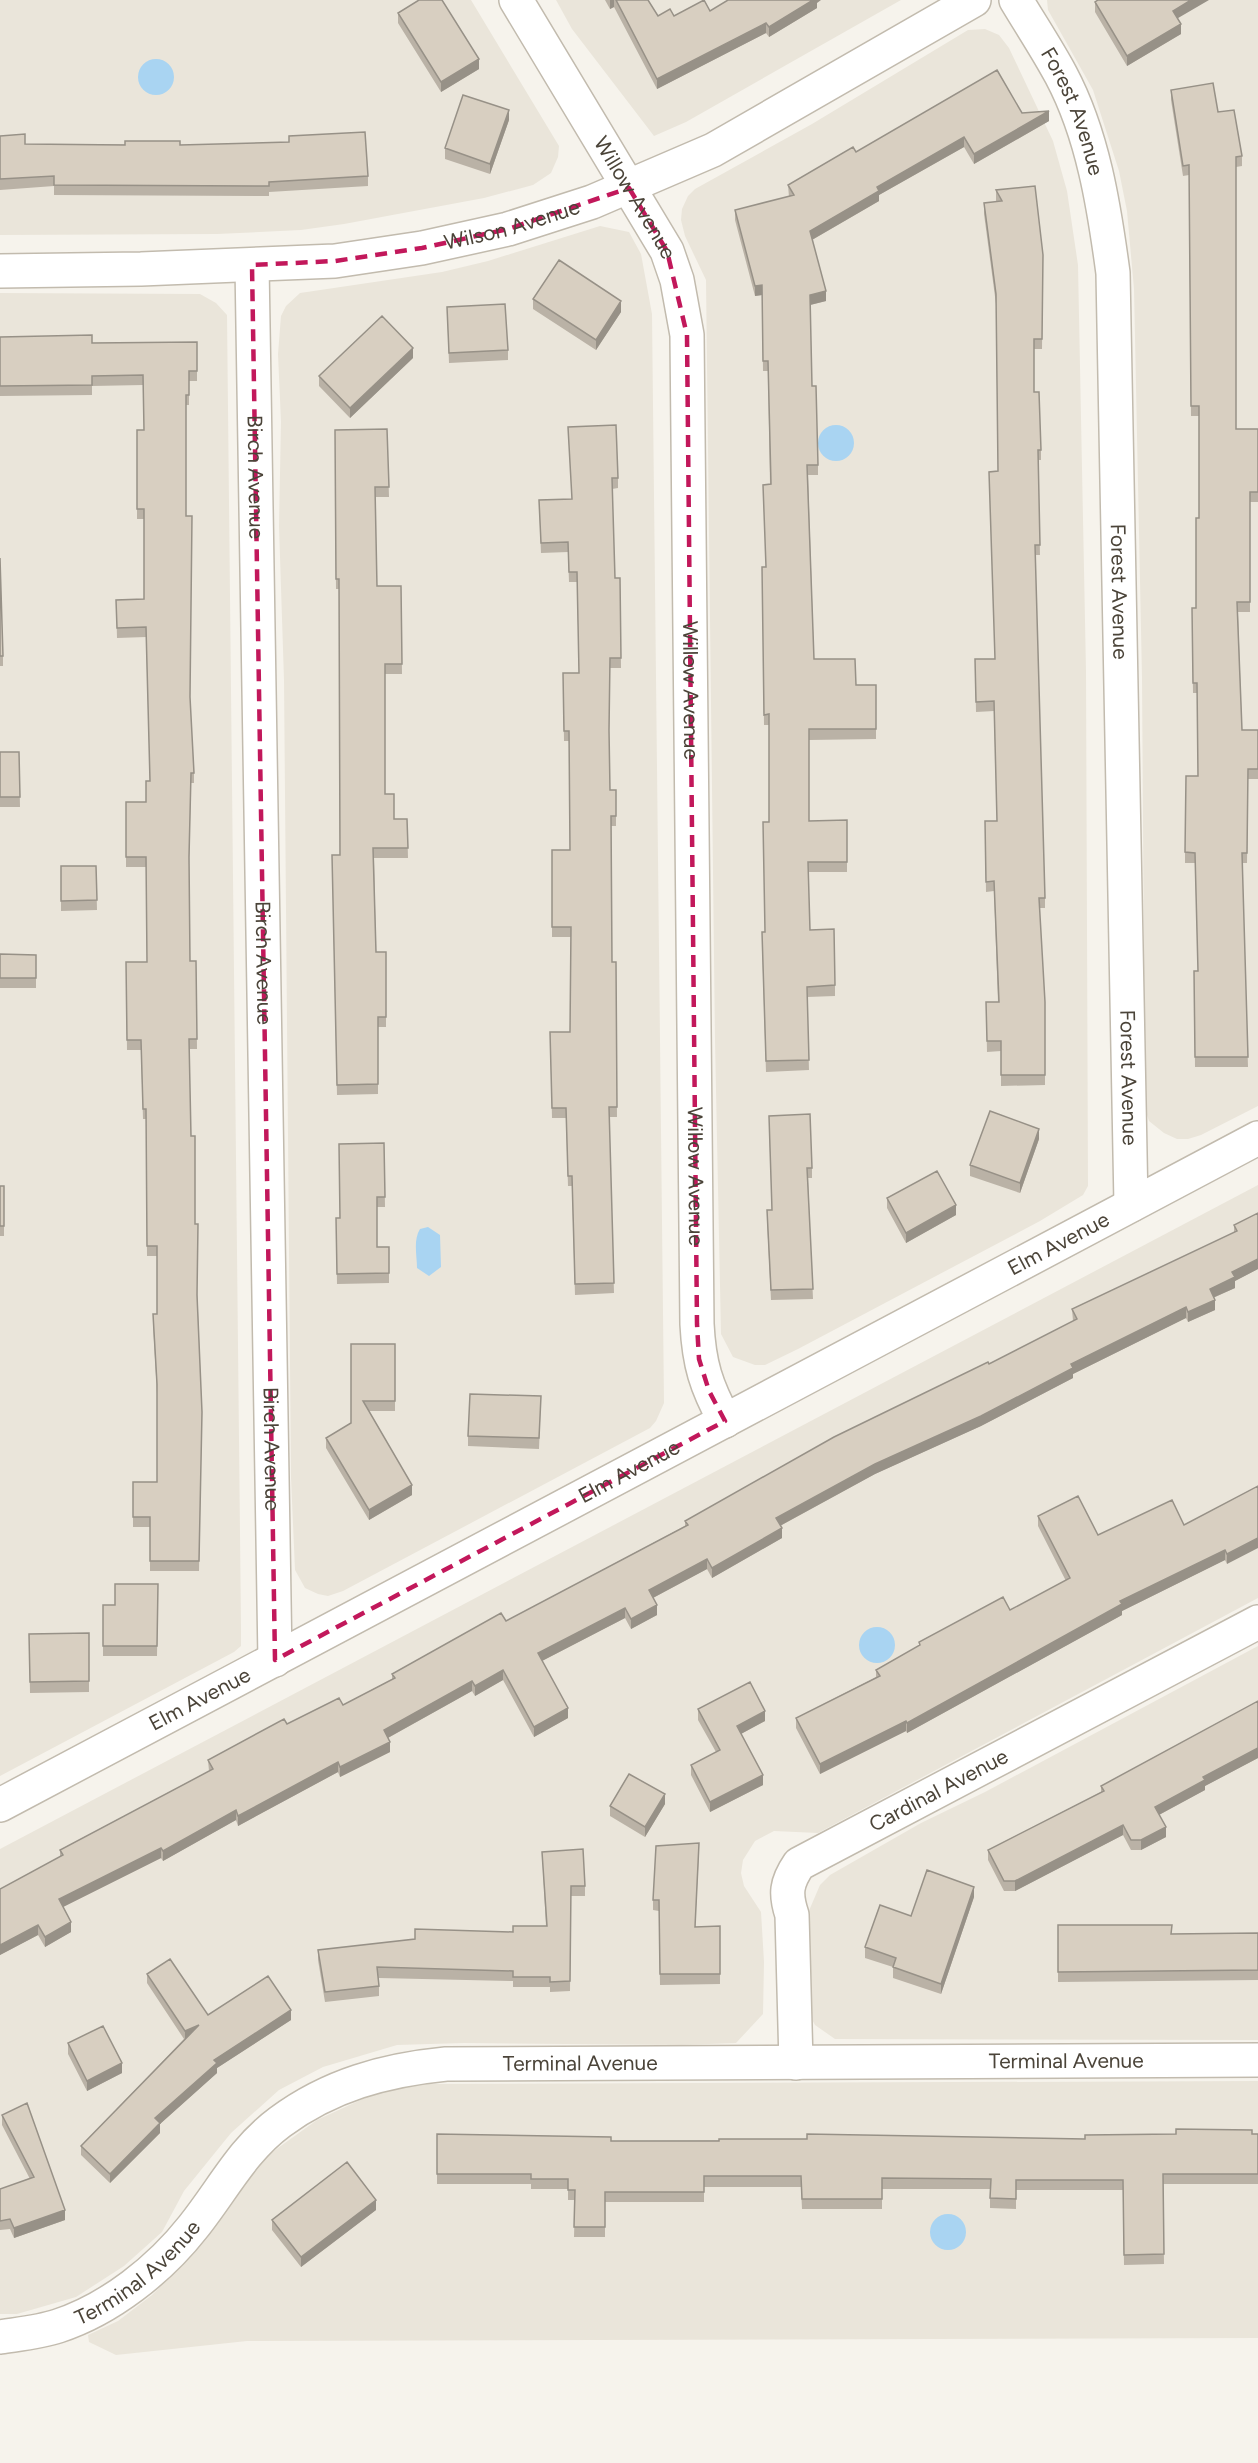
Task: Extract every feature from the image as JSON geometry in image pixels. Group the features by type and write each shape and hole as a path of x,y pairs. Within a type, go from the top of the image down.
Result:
{"street":[{"name":"Willow Avenue","path":"516,0 667,251 676,280 687,335 697,1324 699,1359 709,1391 726,1421"},
{"name":"Wilson Avenue","path":"0,271 335,261 422,248 508,229 629,188 752,129 974,0"},
{"name":"Forest Avenue","path":"1016,0 1061,76 1088,142 1105,211 1113,273 1131,1205"},
{"name":"Birch Avenue","path":"252,265 275,1660"},
{"name":"Elm Avenue","path":"0,1805 1258,1137"},
{"name":"Cardinal Avenue","path":"796,2063 792,1915 786,1898 788,1880 799,1864 1258,1622"},
{"name":"Terminal Avenue","path":"0,2337 58,2326 92,2312 127,2289 160,2261 193,2228 247,2152 279,2123 314,2099 353,2082 403,2068 446,2064 1258,2060"}],"highlighted area":[{"path":"629,188 667,251 687,335 697,1324 699,1359 709,1391 725,1421 275,1660 252,265 335,261 422,248 508,229"}],"shaded area":[{"path":"0,0 471,0 559,146 558,157 551,173 533,185 484,198 344,224 301,230 217,234 0,235"},
{"path":"556,0 901,0 686,122 654,136 572,29"},
{"path":"1047,0 1258,0 1258,1106 1201,1135 1188,1139 1177,1139 1164,1133 1149,1121 1145,1109 1142,678 1134,289 1127,211 1119,171 1093,90 1048,10"},
{"path":"985,29 999,35 1009,48 1053,141 1067,191 1078,265 1086,671 1088,1186 1083,1195 1040,1221 798,1349 765,1365 755,1365 733,1357 721,1334 715,1041 706,280 685,236 681,220 682,209 688,196 695,189 812,124 968,30"},
{"path":"600,226 629,232 641,254 652,314 664,1403 656,1421 650,1428 343,1591 328,1596 318,1594 305,1588 295,1570 291,1478 284,680 279,526 281,422 278,354 281,316 286,306 300,293 442,272 488,261"},
{"path":"0,293 200,294 216,303 227,315 241,1646 234,1652 0,1776"},
{"path":"1258,1185 1258,1598 818,1833 774,1831 755,1841 743,1860 741,1873 744,1886 761,1912 764,1962 763,2014 736,2043 397,2045 323,2067 279,2090 231,2133 184,2191 162,2232 124,2266 76,2297 17,2314 0,2314 0,1849"},
{"path":"1258,1646 1258,2040 835,2039 815,2025 807,2010 808,1913 820,1885 830,1875 921,1823 985,1792"},
{"path":"1258,2081 1258,2338 247,2341 116,2355 89,2342 88,2335 118,2321 152,2295 193,2254 217,2223 243,2179 264,2158 317,2120 380,2091 429,2084"}],"water":[{"path":"156,59 169,64 174,77 169,90 156,95 143,90 138,77 143,64"},
{"path":"836,425 849,430 854,443 849,456 836,461 823,456 818,443 823,430"},
{"path":"428,1227 440,1235 441,1267 429,1276 417,1268 416,1248 420,1229"},
{"path":"877,1627 890,1632 895,1645 890,1658 877,1663 864,1658 859,1645 864,1632"},
{"path":"948,2214 961,2219 966,2232 961,2245 948,2250 935,2245 930,2232 935,2219"}],"building":[{"path":"419,0 442,0 479,59 441,82 398,13"},
{"path":"616,0 648,0 658,16 670,9 674,16 704,0 710,11 728,0 813,0 769,27 766,23 657,79"},
{"path":"1098,0 1191,0 1173,11 1181,24 1127,56 1095,2"},
{"path":"997,70 1022,113 1049,111 974,154 964,137 877,187 879,191 810,231 826,291 810,295 812,386 816,386 818,465 807,465 814,659 855,659 856,685 876,685 876,729 809,729 809,821 847,820 847,862 808,862 810,930 834,929 835,985 807,987 809,1060 766,1061 762,932 765,932 763,822 769,822 769,714 764,715 762,567 766,567 763,485 771,484 768,361 763,361 762,285 755,286 735,210 794,195 788,185 853,147 856,152"},
{"path":"1213,83 1218,112 1234,110 1242,156 1236,157 1236,429 1258,429 1258,492 1250,492 1250,602 1237,602 1242,730 1258,730 1258,769 1248,769 1247,853 1242,853 1248,1057 1195,1057 1194,971 1198,971 1195,853 1185,852 1186,776 1198,776 1197,683 1193,683 1192,608 1196,608 1199,406 1191,406 1189,165 1183,166 1171,90"},
{"path":"463,95 509,110 490,164 445,148"},
{"path":"365,132 368,176 269,182 269,186 54,185 54,176 0,179 0,136 25,134 25,144 125,145 125,141 180,141 180,145 289,142 289,136"},
{"path":"1035,186 1043,255 1042,339 1034,339 1034,392 1039,392 1041,450 1038,450 1040,545 1035,545 1045,898 1039,898 1045,1002 1045,1075 1001,1075 1001,1041 987,1041 986,1002 999,1002 994,881 986,882 985,821 997,821 994,701 976,702 975,659 995,659 989,472 998,471 996,294 984,203 1002,201 996,190"},
{"path":"559,260 621,301 596,340 533,299"},
{"path":"505,304 508,350 449,353 447,307"},
{"path":"382,316 413,348 350,408 319,376"},
{"path":"92,335 92,343 197,342 197,371 189,371 189,395 186,395 186,516 192,516 190,697 194,773 191,773 189,857 190,961 196,961 197,1039 189,1039 191,1136 195,1136 195,1224 198,1224 197,1295 202,1412 199,1561 150,1561 150,1517 133,1517 133,1482 157,1482 157,1384 153,1314 157,1314 157,1246 147,1246 146,1109 143,1109 141,1040 127,1040 126,962 147,962 146,857 126,857 126,802 146,802 146,781 150,781 146,627 117,628 116,600 144,599 144,509 137,509 137,430 144,430 143,375 92,376 92,385 0,386 0,337"},
{"path":"616,425 618,478 612,478 615,578 620,578 621,658 610,658 609,730 610,790 616,790 616,816 611,816 612,962 616,962 617,1107 609,1107 614,1283 575,1284 572,1176 568,1176 566,1108 552,1108 550,1032 570,1032 571,927 552,927 552,850 570,850 569,731 564,731 563,673 579,673 577,572 569,572 568,542 541,543 539,500 572,499 568,427"},
{"path":"387,429 389,487 375,487 377,586 401,586 402,664 385,664 385,794 394,794 394,819 407,819 408,848 373,848 376,952 386,952 386,1017 378,1017 378,1084 337,1085 332,855 340,855 339,579 336,579 335,430"},
{"path":"0,558 3,656 0,656"},
{"path":"0,752 19,752 20,797 0,797"},
{"path":"61,866 96,866 97,900 61,901"},
{"path":"0,954 36,955 36,978 0,978"},
{"path":"990,1111 1039,1129 1020,1183 970,1165"},
{"path":"810,1114 812,1168 807,1168 813,1289 771,1290 767,1210 772,1210 769,1116"},
{"path":"384,1143 385,1197 377,1197 377,1247 389,1247 389,1273 337,1274 336,1218 340,1218 339,1144"},
{"path":"937,1171 956,1205 906,1233 887,1198"},
{"path":"0,1186 4,1186 4,1226 0,1226"},
{"path":"1258,1213 1258,1259 1232,1272 1235,1277 1210,1289 1215,1300 1188,1312 1186,1307 1071,1364 1073,1368 981,1416 875,1464 776,1518 782,1528 712,1568 707,1559 649,1590 657,1605 631,1619 625,1608 538,1653 568,1708 534,1727 503,1670 475,1686 472,1681 384,1730 390,1742 340,1767 338,1762 238,1816 236,1810 163,1851 161,1848 59,1899 71,1922 45,1937 38,1925 0,1945 0,1889 63,1855 60,1850 213,1769 208,1760 284,1719 287,1724 339,1698 343,1705 395,1678 392,1674 501,1613 506,1621 688,1525 685,1521 834,1437 988,1362 989,1364 1077,1319 1072,1309 1237,1231 1234,1225"},
{"path":"351,1344 395,1344 395,1401 363,1401 412,1485 369,1510 326,1438 351,1423"},
{"path":"470,1394 541,1396 539,1438 468,1436"},
{"path":"1258,1486 1258,1538 1227,1554 1225,1550 1120,1601 1122,1604 907,1723 906,1721 820,1764 796,1718 880,1676 876,1670 920,1645 919,1642 1003,1597 1010,1610 1070,1578 1038,1516 1078,1496 1098,1535 1172,1500 1184,1525"},
{"path":"115,1584 158,1584 157,1646 103,1646 103,1605 115,1605"},
{"path":"89,1633 89,1681 30,1682 29,1634"},
{"path":"750,1682 765,1711 737,1726 763,1775 710,1802 691,1765 720,1750 698,1709"},
{"path":"1258,1701 1258,1748 1203,1777 1205,1780 1155,1807 1166,1827 1141,1840 1131,1840 1123,1825 1015,1881 1004,1881 988,1850 1104,1791 1101,1786"},
{"path":"629,1774 665,1794 645,1827 610,1806"},
{"path":"699,1843 695,1927 720,1926 720,1974 660,1974 659,1900 653,1900 656,1846"},
{"path":"583,1849 585,1886 571,1886 570,1981 550,1982 550,1977 513,1977 513,1971 377,1967 379,1986 325,1992 318,1950 415,1939 415,1929 513,1932 513,1926 547,1926 542,1852"},
{"path":"927,1870 974,1887 941,1984 893,1967 896,1958 865,1947 880,1905 911,1916"},
{"path":"1058,1925 1172,1925 1171,1934 1258,1933 1258,1970 1058,1972"},
{"path":"170,1959 208,2015 268,1976 291,2010 214,2060 217,2063 155,2118 160,2123 110,2174 81,2146 199,2025 185,2031 147,1974"},
{"path":"103,2026 122,2063 87,2081 68,2043"},
{"path":"27,2103 65,2210 14,2228 10,2219 0,2221 0,2189 34,2177 2,2115"},
{"path":"1176,2129 1252,2130 1252,2134 1258,2134 1258,2174 1163,2174 1164,2254 1124,2255 1123,2180 1016,2180 1016,2199 990,2198 991,2179 882,2178 882,2199 802,2199 801,2176 704,2176 704,2192 605,2192 605,2227 574,2227 575,2190 568,2190 568,2179 531,2179 531,2174 437,2174 437,2134 611,2137 611,2141 807,2139 807,2134 1085,2139 1085,2135 1176,2134"},
{"path":"347,2162 376,2200 301,2257 272,2220"}]}
